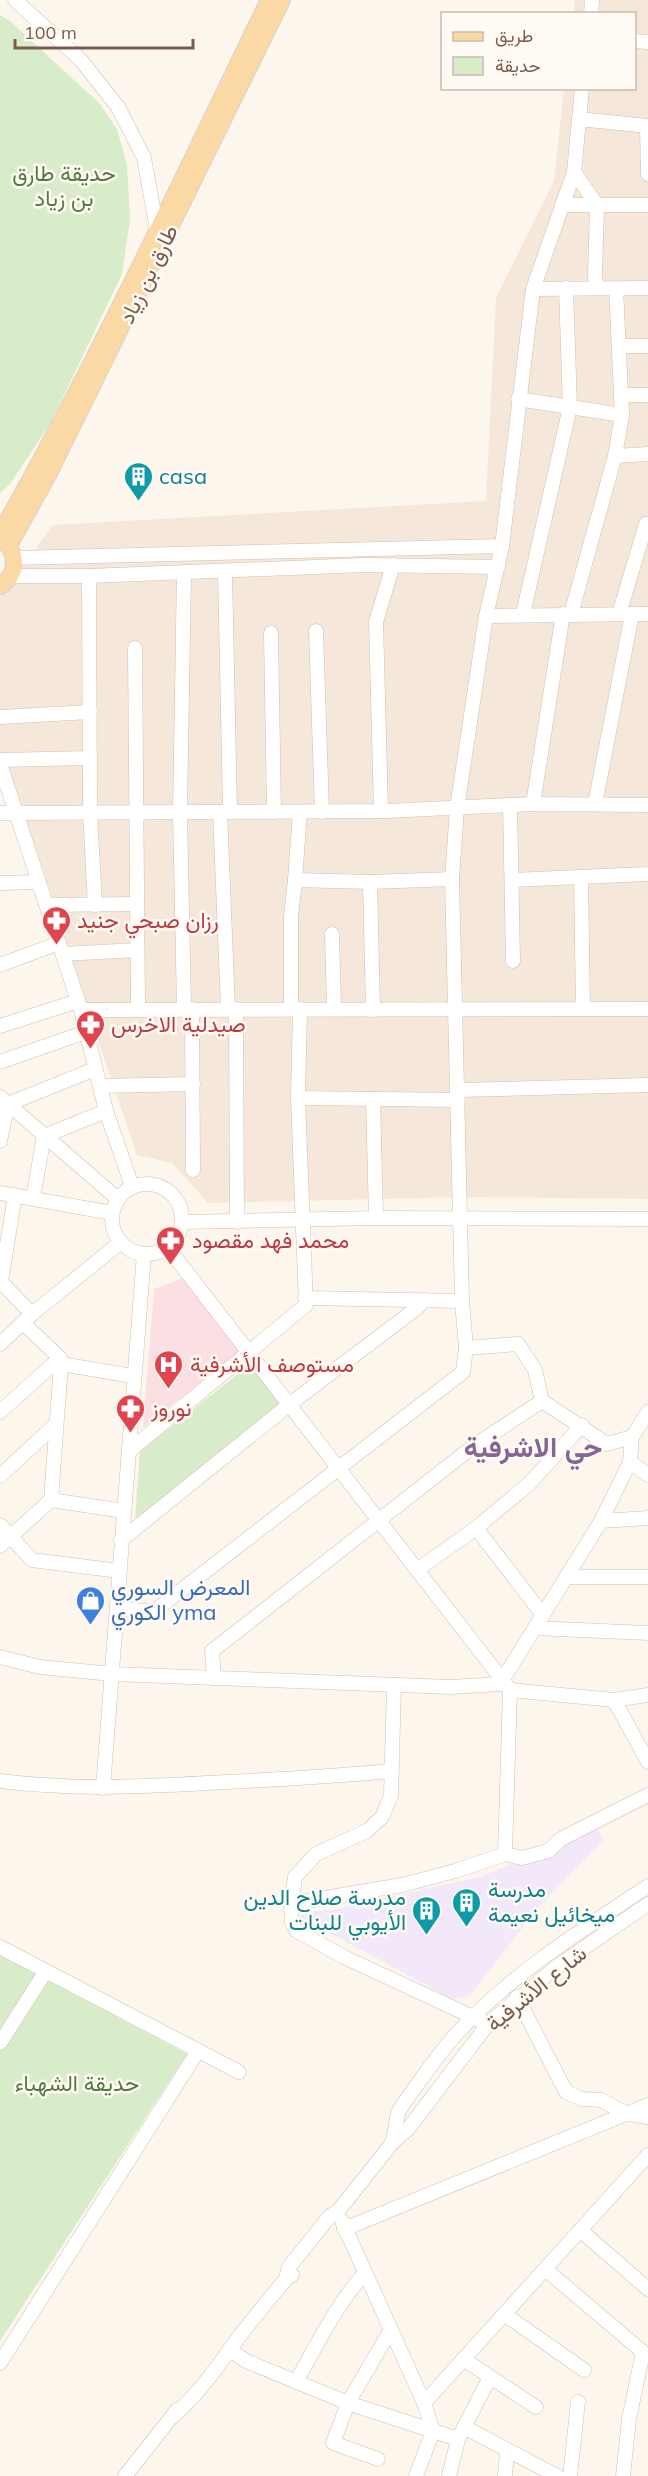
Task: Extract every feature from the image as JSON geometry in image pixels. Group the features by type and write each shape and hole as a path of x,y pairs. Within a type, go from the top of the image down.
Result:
{"main road":[{"path":"5,581 6,544 37,470 269,0"},
{"name":"طارق بن زياد","path":"6,544 48,475 282,0"}],"street":[{"path":"15,0 80,59 118,107 144,158 157,230"},
{"path":"117,1608 153,1612 463,1372 466,1348 462,1301 462,1218 452,879 457,808 486,616 502,546 533,289 574,172 582,90"},
{"path":"579,120 647,126 648,174"},
{"path":"574,172 597,206 595,276 597,288"},
{"path":"562,206 648,205"},
{"path":"523,614 570,407 566,288"},
{"path":"533,804 567,614 615,456 622,415 616,288"},
{"path":"533,289 648,288"},
{"path":"619,346 648,346"},
{"path":"621,395 648,395"},
{"path":"518,399 622,415"},
{"path":"615,456 648,454"},
{"path":"595,804 626,614 646,524 648,524"},
{"path":"6,544 502,546"},
{"path":"5,581 393,565 498,567"},
{"path":"381,811 376,622 393,565"},
{"path":"225,571 225,812 237,1222"},
{"path":"184,572 180,813 192,1084 193,1170"},
{"path":"89,576 90,813 95,905"},
{"path":"486,616 648,614"},
{"path":"316,631 322,812"},
{"path":"271,633 274,812"},
{"path":"135,648 138,1009"},
{"path":"0,717 90,712"},
{"path":"90,758 0,762 79,1005 106,1111 132,1186"},
{"path":"0,813 322,812 533,804 648,805"},
{"path":"510,806 513,961"},
{"path":"129,1451 306,1305 291,917 300,812"},
{"path":"512,880 648,874"},
{"path":"581,877 583,1009"},
{"path":"295,880 370,882 452,879"},
{"path":"0,883 39,882"},
{"path":"370,882 373,1010"},
{"path":"46,905 137,904"},
{"path":"332,934 334,1009"},
{"path":"0,965 61,949 137,950"},
{"path":"0,1026 79,1005 138,1009 648,1009"},
{"path":"0,1062 86,1032"},
{"path":"4,1101 95,1069"},
{"path":"100,1086 192,1084"},
{"path":"298,1098 373,1099 648,1085"},
{"path":"373,1099 376,1218"},
{"path":"4,1101 118,1199"},
{"path":"0,1141 4,1101"},
{"path":"44,1136 106,1111"},
{"path":"33,1198 44,1136"},
{"path":"153,1183 163,1186 178,1201 182,1211 181,1232 168,1248 161,1252 144,1254 135,1252 121,1242 112,1223 112,1213 118,1199 132,1186 153,1183"},
{"path":"0,1193 112,1213"},
{"path":"15,1195 1,1282 61,1361 134,1376"},
{"path":"183,1222 376,1218 648,1219"},
{"path":"0,1344 28,1318 121,1242"},
{"path":"168,1248 507,1684"},
{"path":"104,1788 144,1254"},
{"path":"305,1298 462,1301"},
{"path":"122,1540 290,1404 417,1308 424,1300"},
{"path":"466,1348 518,1344 535,1370 542,1401 582,1425 607,1444 632,1437"},
{"path":"0,1412 61,1361"},
{"path":"5,1541 51,1500 61,1361"},
{"path":"214,1678 212,1651 475,1445 542,1401"},
{"path":"505,1854 507,1684 535,1628 601,1521 630,1462 632,1437 648,1412"},
{"path":"0,1476 55,1425"},
{"path":"417,1570 476,1528 529,1484 582,1425"},
{"path":"630,1462 648,1475"},
{"path":"51,1500 124,1511"},
{"path":"601,1521 648,1518"},
{"path":"0,1525 5,1541 32,1560 119,1571"},
{"path":"476,1528 543,1615"},
{"path":"566,1577 648,1576"},
{"path":"535,1628 648,1632"},
{"path":"0,1657 40,1667 112,1674 450,1687 507,1684 614,1700 648,1695"},
{"path":"394,1685 391,1796 382,1817 367,1832 316,1854 295,1877 291,1907 292,1923 297,1931 344,1957 488,2024"},
{"path":"614,1700 648,1762"},
{"path":"0,1781 47,1787 104,1788 320,1778 390,1771"},
{"path":"291,1907 303,1902 402,1885 455,1871 505,1854 522,1858 548,1851 561,1839 648,1795"},
{"name":"شارع الأشرفية","path":"393,2142 398,2113 403,2104 472,2017 517,1977 567,1939 648,1886"},
{"name":"شارع الأشرفية","path":"125,2476 192,2389 230,2350 286,2278 294,2273 334,2222 339,2210 393,2142 408,2129 488,2024 559,1965 648,1904"},
{"path":"0,1947 239,2072"},
{"path":"0,2043 46,1971"},
{"path":"517,1998 566,2092 576,2098 601,2100 625,2113 648,2117"},
{"path":"0,2363 198,2050"},
{"path":"345,2229 648,2105"},
{"path":"424,2403 648,2155"},
{"path":"339,2210 364,2274 424,2403 433,2431 416,2476"},
{"path":"580,2230 648,2289"},
{"path":"544,2269 643,2352 629,2419 623,2476"},
{"path":"296,2382 330,2322 364,2274"},
{"path":"504,2314 584,2370"},
{"path":"378,2459 333,2443 348,2403 390,2331"},
{"path":"230,2350 246,2361 348,2403 433,2431 461,2433 507,2451 557,2476"},
{"path":"463,2359 536,2407"},
{"path":"449,2476 461,2433 490,2377"},
{"path":"570,2476 578,2402"},
{"path":"505,2476 507,2451"}],"shaded area":[{"path":"575,0 648,0 648,1199 465,1197 208,1203 172,1163 137,1155 0,753 0,597 53,525 486,501 496,298 554,181 564,90 636,90 636,12 573,12"},
{"name":"مستوصف الأشرفية","path":"186,1277 239,1351 143,1428 154,1289"},
{"path":"595,1825 603,1840 537,1909 470,1995 452,1999 302,1918 300,1913 335,1909 480,1877 541,1852"}],"green space":[{"name":"حديقة طارق بن زياد","path":"0,15 10,21 100,104 117,129 127,165 130,220 122,274 50,424 10,484 0,493"},
{"path":"252,1363 281,1407 135,1520 140,1451"},
{"name":"حديقة الشهباء","path":"0,1955 187,2054 0,2341"}],"place":[{"name":"casa","path":"138,502"},
{"name":"رزان صبحي جنيد","path":"56,946"},
{"name":"صيدلية الاخرس","path":"90,1050"},
{"name":"محمد فهد مقصود","path":"171,1266"},
{"name":"مستوصف الأشرفية","path":"169,1390"},
{"name":"نوروز","path":"130,1434"},
{"name":"المعرض السوري الكوري yma","path":"90,1626"},
{"name":"مدرسة ميخائيل نعيمة","path":"467,1928"},
{"name":"مدرسة صلاح الدين الأيوبي للبنات","path":"427,1936"}],"district":[{"name":"حي الاشرفية","path":"533,1446"}]}
